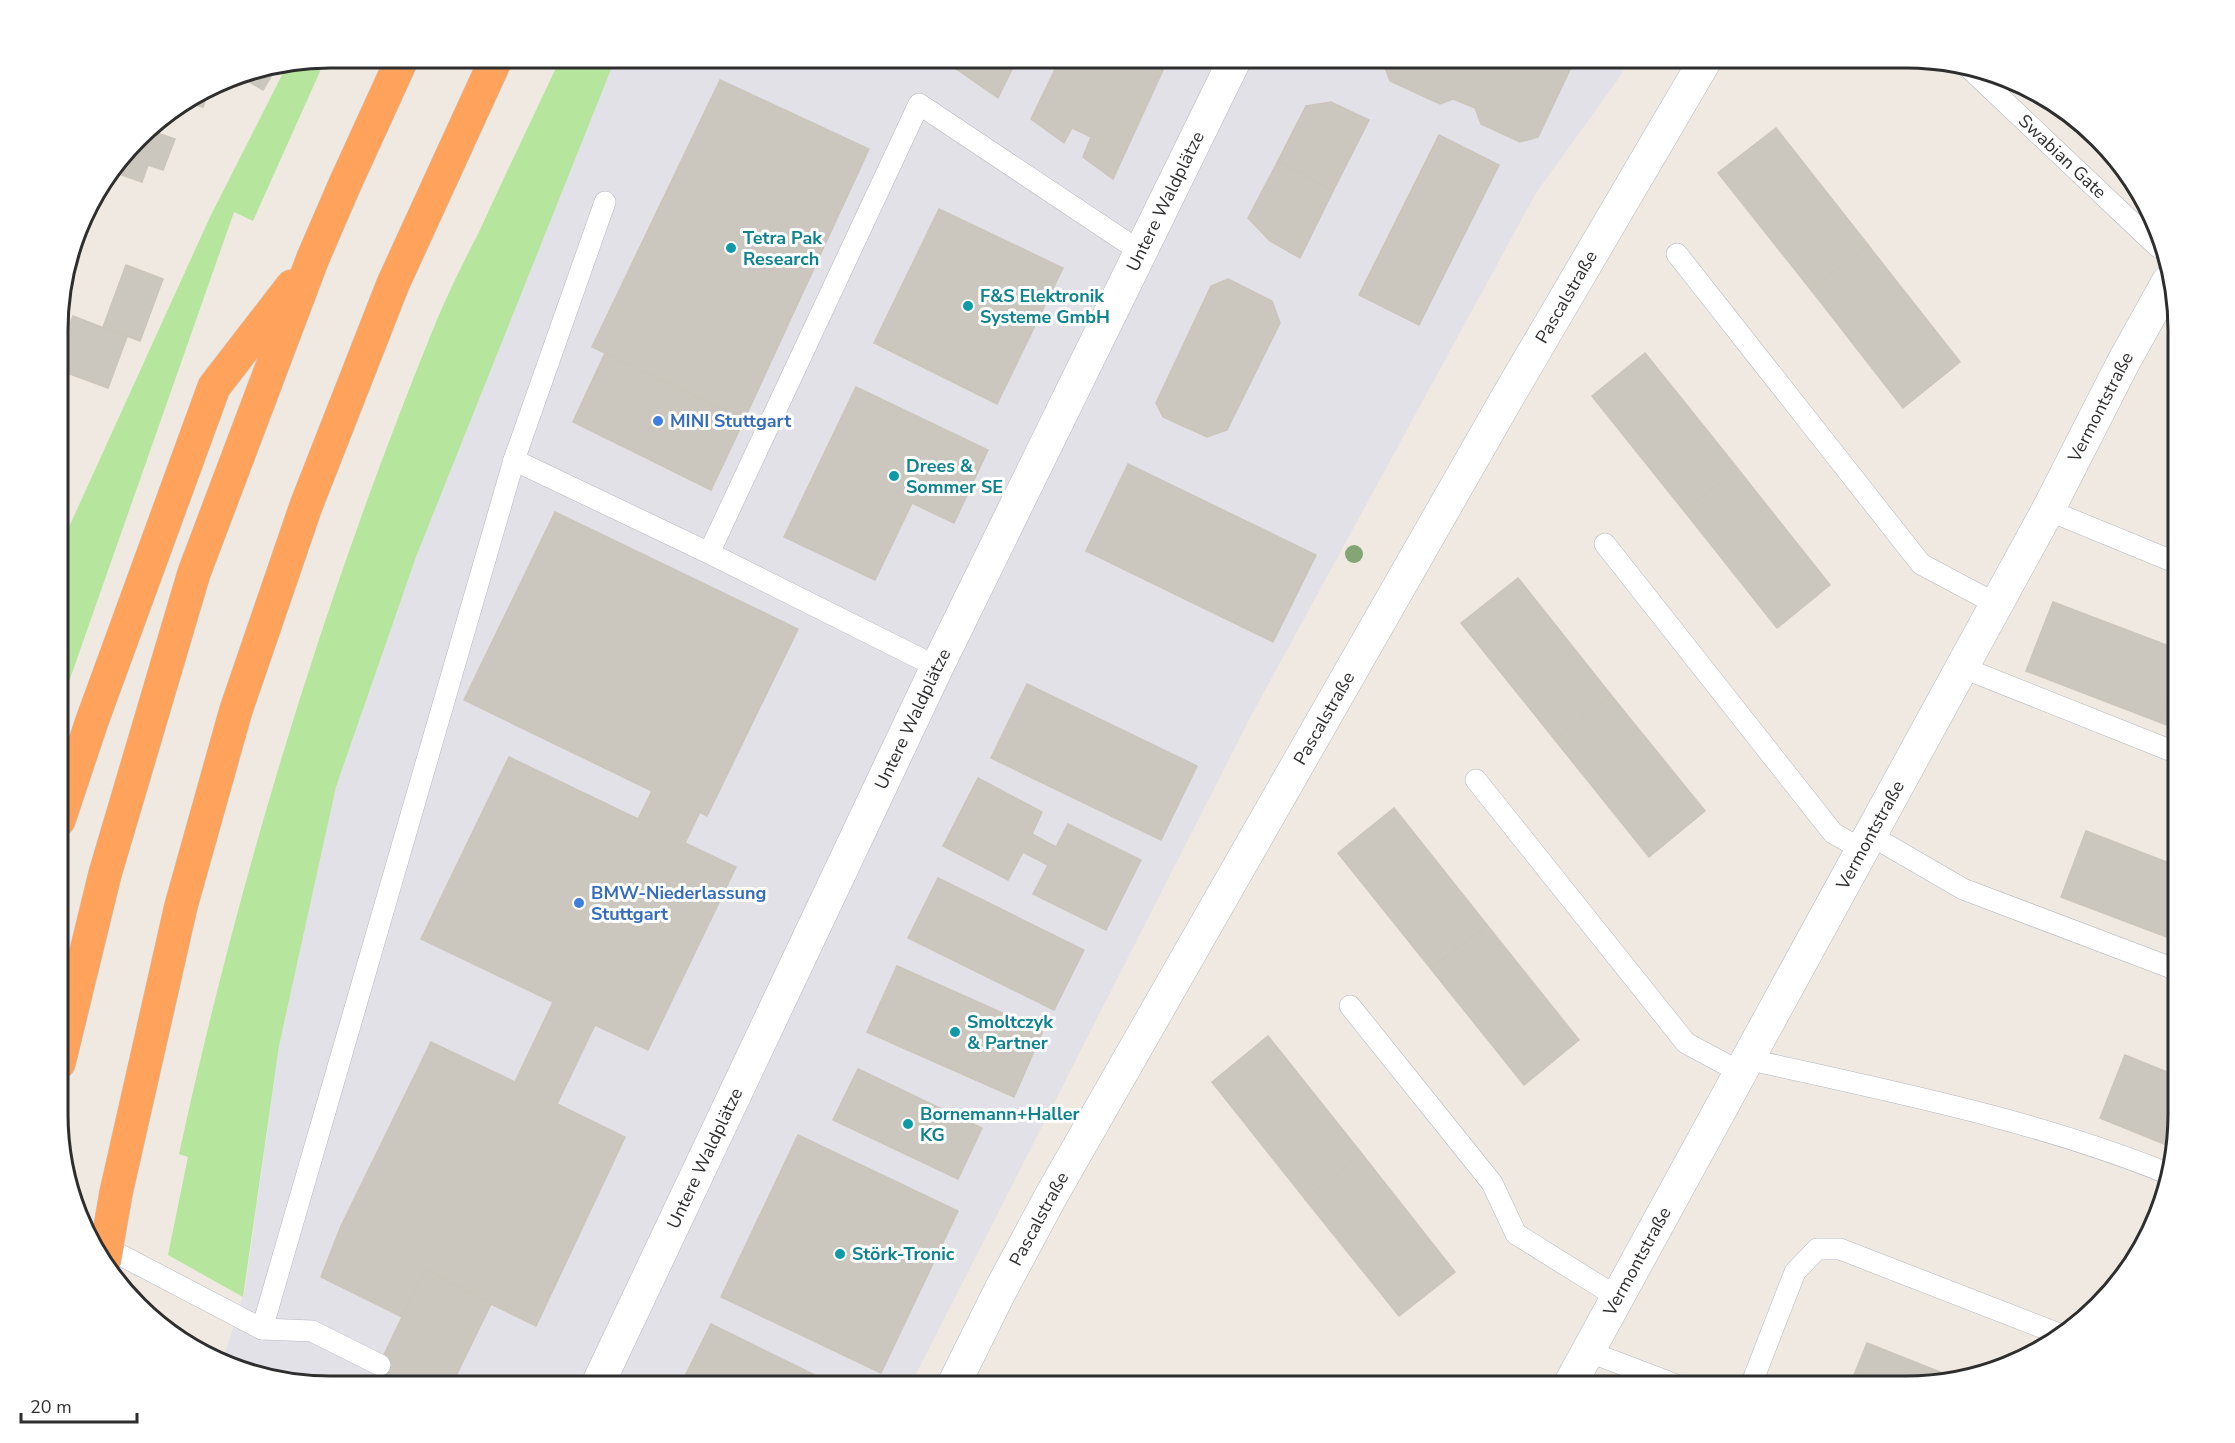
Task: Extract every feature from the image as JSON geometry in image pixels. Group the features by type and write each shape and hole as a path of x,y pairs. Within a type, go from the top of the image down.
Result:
{"highway":[{"path":"68,1026 105,874 194,573 313,258 398,68"},
{"path":"106,1250 116,1193 181,906 236,711 306,506 388,295 492,68"},
{"path":"68,793 214,387 313,258"}],"street":[{"name":"Untere Waldplätze","path":"602,1376 937,667 1231,68"},
{"name":"Pascalstraße","path":"958,1376 1051,1196 1507,398 1701,68"},
{"name":"Vermontstraße","path":"1574,1376 2048,510 2123,363 2164,290"}],"lane":[{"name":"Swabian Gate","path":"1979,78 2153,242"},
{"path":"709,553 919,104 1141,252"},
{"path":"262,1329 514,460 605,202"},
{"path":"1677,254 1921,564 1996,604"},
{"path":"514,460 709,553 937,667"},
{"path":"2048,510 2168,559"},
{"path":"1605,544 1833,833 1865,842 1963,889 2168,967"},
{"path":"1961,667 2168,749"},
{"path":"1476,780 1686,1043 1743,1065 2030,1127 2130,1158 2161,1171"},
{"path":"1350,1006 1492,1183 1516,1234 1617,1297"},
{"path":"104,1246 262,1329 312,1331 380,1365"},
{"path":"1755,1376 1795,1272 1817,1249 1840,1249 2051,1331"},
{"path":"1587,1351 1653,1376"}],"shaded area":[{"path":"612,68 1625,68 1536,193 1250,718 915,1376 329,1376 261,1367 225,1354 245,1290 279,1046 336,787 416,557"}],"green space":[{"path":"322,68 253,221 234,212 68,684 68,529 210,217 283,72"},
{"path":"556,68 612,68 416,557 336,787 279,1046 243,1297 168,1255 188,1157 179,1154 203,1047 259,836 323,628 396,423 436,322"}],"building":[{"path":"955,68 1013,68 998,98"},
{"path":"1056,68 1164,68 1113,179 1083,157 1091,137 1072,128 1064,143 1031,119"},
{"path":"1385,68 1571,68 1538,137 1520,142 1481,124 1475,108 1453,99 1440,104 1390,81"},
{"path":"273,74 263,90 247,80"},
{"name":"Tetra Pak Research","path":"720,80 869,149 744,420 592,347"},
{"path":"206,98 203,107 195,105"},
{"path":"1331,102 1369,120 1333,191 1278,161 1306,106"},
{"path":"1776,128 1868,245 1811,290 1718,173"},
{"path":"157,133 175,139 163,170 148,165 142,182 122,175 132,157 152,137 156,138"},
{"path":"1439,135 1499,165 1419,325 1359,295"},
{"path":"1278,161 1333,191 1300,258 1270,241 1248,218"},
{"name":"F&S Elektronik Systeme GmbH","path":"939,209 1063,268 997,404 874,343"},
{"path":"1868,245 1960,362 1903,408 1811,290"},
{"path":"126,265 163,279 140,341 103,327"},
{"path":"1228,279 1272,301 1280,323 1227,430 1207,437 1163,417 1156,403 1211,286"},
{"path":"73,316 127,337 108,388 68,373 68,329"},
{"name":"MINI Stuttgart","path":"605,353 744,420 711,490 573,422"},
{"path":"1645,353 1738,469 1684,511 1592,396"},
{"name":"Drees & Sommer SE","path":"856,387 988,450 954,523 912,503 875,580 784,537"},
{"path":"1128,464 1316,555 1273,642 1086,551"},
{"path":"1738,469 1830,585 1777,628 1684,511"},
{"name":"BMW-Niederlassung Stuttgart","path":"555,512 798,629 707,816 700,812 685,843 736,867 648,1050 595,1025 557,1104 625,1137 536,1326 425,1269 402,1317 321,1277 341,1226 431,1042 515,1082 553,1002 421,939 509,757 638,819 652,791 464,700"},
{"path":"1518,578 1611,695 1555,740 1461,623"},
{"path":"2053,602 2168,646 2168,697 2159,722 2026,671"},
{"path":"1027,684 1197,766 1161,840 991,758"},
{"path":"1611,695 1705,811 1649,857 1555,740"},
{"path":"2168,697 2168,726 2159,722"},
{"path":"978,778 1042,812 1032,834 1056,847 1068,824 1141,860 1106,930 1033,894 1048,865 1023,852 1008,880 943,846"},
{"path":"1394,808 1487,925 1431,969 1338,853"},
{"path":"2086,831 2168,863 2168,938 2061,897"},
{"path":"938,878 1084,950 1054,1010 908,938"},
{"path":"1487,925 1579,1040 1524,1085 1431,969"},
{"name":"Smoltczyk & Partner","path":"897,966 1043,1031 1014,1097 867,1032"},
{"path":"1268,1036 1362,1154 1305,1199 1212,1082"},
{"path":"2125,1055 2168,1072 2165,1145 2100,1118"},
{"name":"Bornemann+Haller KG","path":"858,1069 982,1128 958,1179 833,1120"},
{"name":"Störk-Tronic","path":"798,1135 958,1211 881,1373 721,1297"},
{"path":"1362,1154 1455,1272 1399,1316 1305,1199"},
{"path":"425,1269 491,1304 456,1376 374,1376"},
{"path":"711,1324 817,1376 685,1376"},
{"path":"1867,1343 1942,1373 1906,1376 1854,1376"}],"place":[{"name":"Tetra Pak Research","path":"731,248"},
{"name":"F&S Elektronik Systeme GmbH","path":"968,306"},
{"name":"MINI Stuttgart","path":"658,421"},
{"name":"Drees & Sommer SE","path":"894,476"},
{"name":"BMW-Niederlassung Stuttgart","path":"579,903"},
{"name":"Smoltczyk & Partner","path":"955,1032"},
{"name":"Bornemann+Haller KG","path":"908,1124"},
{"name":"Störk-Tronic","path":"840,1254"}]}
